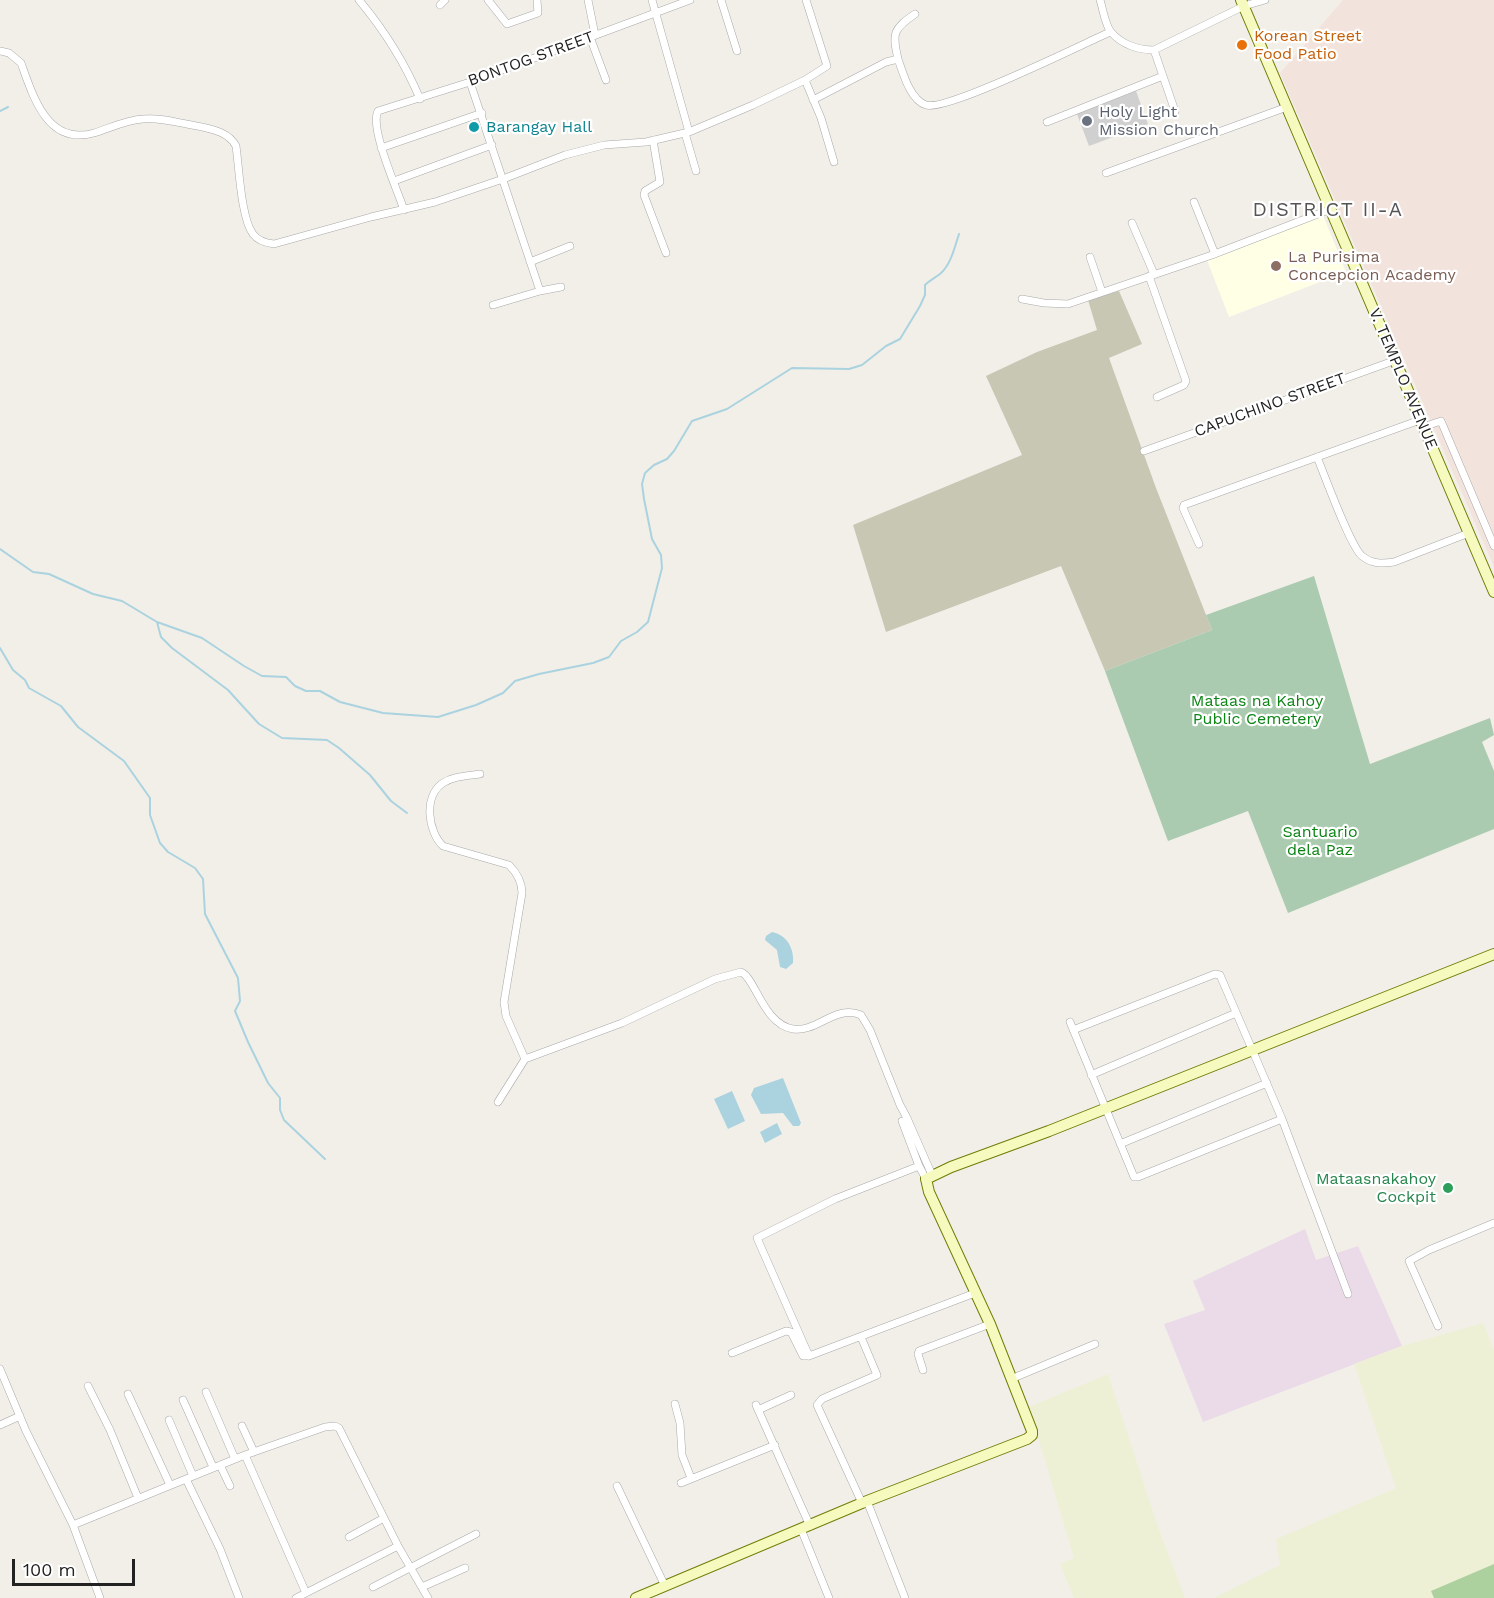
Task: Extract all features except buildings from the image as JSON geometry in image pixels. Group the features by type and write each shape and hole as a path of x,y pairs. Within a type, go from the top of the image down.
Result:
{"street":[{"path":"359,0 408,70 420,99"},
{"path":"488,0 507,24 538,13 537,0"},
{"path":"588,0 593,36 606,80"},
{"path":"652,0 696,171"},
{"name":"BONTOG STREET","path":"381,148 375,118 378,111 470,82 690,0"},
{"path":"721,0 737,51"},
{"path":"0,51 17,58 37,105 49,122 62,130 77,135 92,134 127,122 144,119 226,134 236,146 247,221 255,236 267,244 274,244 404,210 503,179 565,154 604,145 653,140 687,132 727,117 805,80 827,64 806,0"},
{"path":"1100,0 1110,32 1137,50 1154,50 1242,3 1265,0"},
{"name":"V. TEMPLO AVENUE","path":"1242,3 1494,592"},
{"path":"915,14 894,34 894,41 904,77 914,95 929,106 941,105 1002,81 1110,32"},
{"path":"1154,50 1175,111"},
{"path":"813,100 898,58"},
{"path":"1047,122 1163,76"},
{"path":"805,80 830,144 834,162"},
{"path":"470,82 540,291"},
{"path":"1106,173 1287,107"},
{"path":"404,210 381,148 482,113"},
{"path":"653,140 660,182 644,193 666,253"},
{"path":"394,181 492,145"},
{"path":"1194,202 1215,254"},
{"path":"1022,299 1068,304 1215,254 1331,209"},
{"path":"1132,223 1186,381 1184,385 1157,397"},
{"path":"530,262 570,246"},
{"path":"1090,257 1102,292"},
{"path":"494,305 561,286"},
{"name":"CAPUCHINO STREET","path":"1144,451 1396,360"},
{"path":"1199,544 1182,508 1184,505 1317,457 1422,423 1441,421 1494,546"},
{"path":"1317,457 1356,550 1371,561 1382,564 1394,562 1469,533"},
{"path":"480,774 457,777 441,784 432,796 430,816 435,839 443,846 509,865 516,871 522,884 504,1002 506,1016 525,1059"},
{"path":"929,1177 1494,954"},
{"path":"498,1102 525,1059 645,1013 716,979 741,972 747,975 759,998 773,1017 792,1029 800,1029 847,1011 861,1015 870,1030 900,1105 919,1166 929,1177"},
{"path":"1073,1030 1215,974 1220,975 1268,1083 1348,1294"},
{"path":"1091,1075 1236,1013"},
{"path":"1070,1022 1132,1175 1138,1177 1282,1119"},
{"path":"1120,1143 1268,1083"},
{"path":"636,1598 865,1502 1032,1436 990,1324 929,1192 929,1177 904,1118"},
{"path":"809,1356 757,1238 835,1199 919,1166"},
{"path":"1438,1326 1408,1261 1429,1250 1494,1224"},
{"path":"732,1353 786,1331 791,1332 803,1356 809,1356 975,1293"},
{"path":"923,1370 919,1351 990,1324"},
{"path":"861,1337 878,1375 822,1399 817,1405 865,1502 905,1598"},
{"path":"1011,1379 1095,1344"},
{"path":"1,1373 73,1525 100,1598"},
{"path":"88,1386 110,1430 138,1498"},
{"path":"206,1392 235,1459"},
{"path":"128,1394 170,1485"},
{"path":"790,1395 757,1408 774,1444 806,1527 829,1598"},
{"path":"183,1400 217,1466 230,1486"},
{"path":"675,1404 680,1424 682,1455 691,1478"},
{"path":"0,1425 20,1416"},
{"path":"168,1420 239,1598"},
{"path":"73,1525 245,1455 331,1425 339,1428 398,1546 428,1598"},
{"path":"242,1426 254,1452"},
{"path":"681,1483 774,1444"},
{"path":"245,1455 306,1593"},
{"path":"617,1486 665,1586"},
{"path":"349,1537 384,1518"},
{"path":"373,1587 476,1534"},
{"path":"296,1598 398,1546"},
{"path":"422,1587 465,1568"}],"shaded area":[{"path":"1343,0 1494,0 1494,567 1280,73"},
{"path":"1136,91 1148,124 1089,146 1077,114"},
{"name":"La Purisima Concepcion Academy","path":"1323,215 1346,272 1229,317 1207,260"},
{"path":"1119,291 1142,344 1109,358 1156,488 1212,630 1105,671 1061,566 886,632 853,525 1022,455 986,376 1037,352 1097,330 1088,300"},
{"path":"1305,1229 1316,1260 1358,1246 1402,1346 1203,1422 1164,1324 1205,1310 1193,1281"},
{"path":"1483,1323 1494,1350 1494,1564 1432,1591 1434,1598 1214,1598 1280,1565 1276,1539 1396,1488 1354,1364 1402,1346"},
{"path":"1108,1374 1158,1527 1185,1598 1074,1598 1060,1564 1074,1558 1029,1407"}],"green space":[{"name":"Mataas na Kahoy Public Cemetery","path":"1314,576 1370,764 1490,718 1494,735 1482,742 1494,771 1494,829 1288,913 1248,811 1168,841 1105,671 1212,630 1206,615"},
{"path":"1494,1564 1494,1598 1434,1598 1431,1591"}],"water":[{"path":"772,932 786,939 791,947 793,963 786,969 780,967 777,950 765,940 766,936"},
{"path":"783,1078 801,1123 799,1126 793,1126 783,1113 761,1114 751,1095 754,1088"},
{"path":"732,1091 745,1121 728,1129 714,1099"},
{"path":"777,1123 782,1134 765,1143 760,1132"}],"waterway":[{"path":"0,111 8,107"},
{"path":"157,622 202,638 262,676 286,677 295,686 306,691 320,691 340,702 383,713 438,717 476,705 503,693 515,681 593,663 609,657 621,641 637,632 648,622 662,568 661,555 652,539 644,499 642,484 645,473 654,465 667,459 692,421 727,409 792,368 849,369 862,365 886,346 900,339 920,306 925,295 925,285 947,266 959,234"},
{"path":"0,549 33,572 49,574 93,594 122,601 157,622 161,637 172,648 228,690 259,724 282,738 327,740 370,775 391,801 407,813"},
{"path":"0,648 13,670 25,680 29,688 61,706 78,727 124,761 150,798 150,815 160,843 168,852 195,868 203,879 205,914 238,978 240,1001 235,1011 248,1042 268,1083 280,1098 280,1110 284,1120 325,1159"}],"place":[{"name":"Korean Street Food Patio","path":"1242,45"},
{"name":"Holy Light Mission Church","path":"1087,121"},
{"name":"Barangay Hall","path":"474,127"},
{"name":"La Purisima Concepcion Academy","path":"1276,266"},
{"name":"Mataasnakahoy Cockpit","path":"1448,1188"}],"district":[{"name":"DISTRICT II-A","path":"1328,210"}],"park label":[{"name":"Santuario dela Paz","path":"1320,841"}]}
